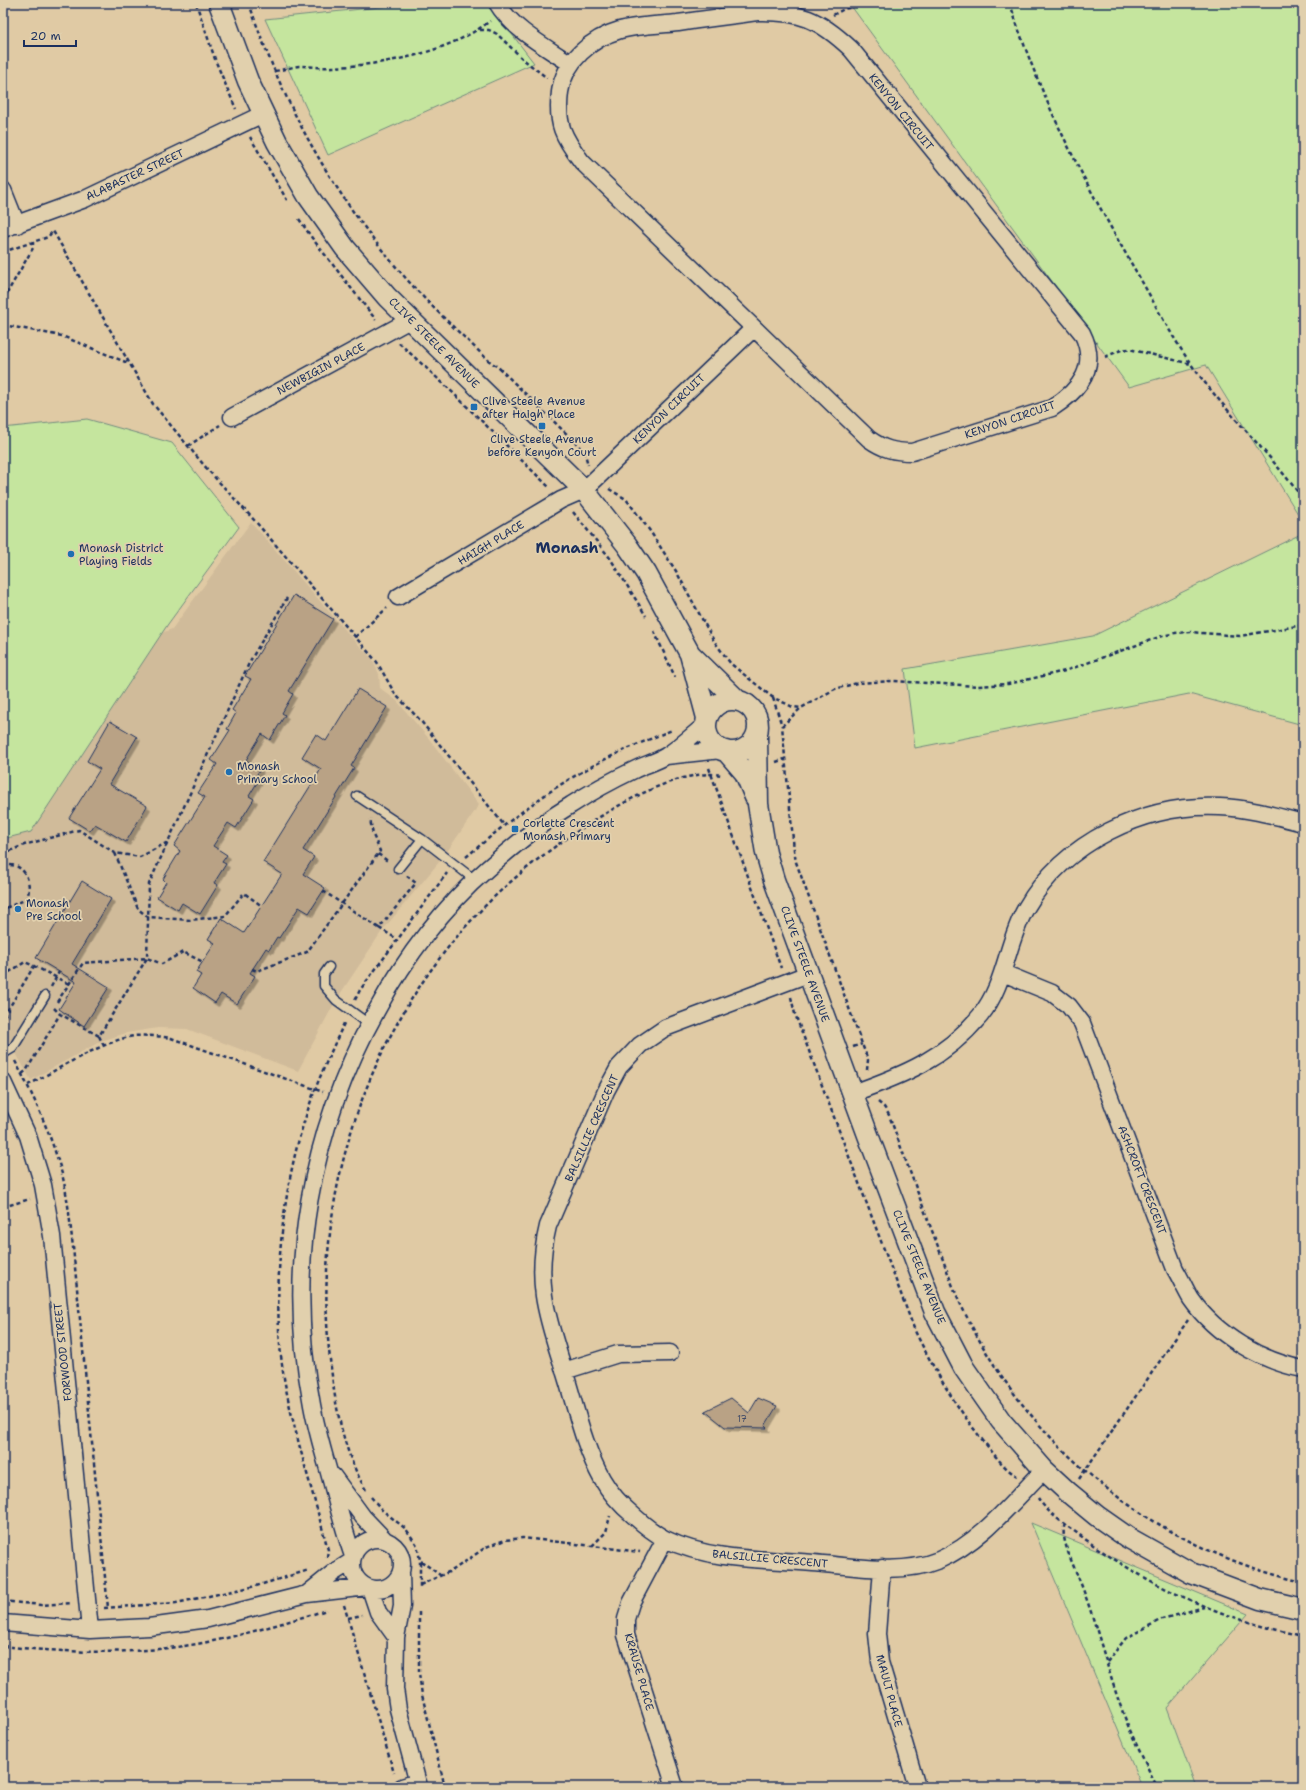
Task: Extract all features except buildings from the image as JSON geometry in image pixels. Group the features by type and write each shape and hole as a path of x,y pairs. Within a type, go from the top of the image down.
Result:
{"street":[{"name":"CLIVE STEELE AVENUE","path":"219,3 248,81 263,114 308,196 345,248 387,297 584,490 627,545 646,573 690,654 706,721"},
{"path":"497,3 508,17 533,38 571,64"},
{"name":"KENYON CIRCUIT","path":"757,12 780,12 803,16 813,20 834,33 851,49 1082,333 1085,340 1088,360 1085,374 1081,382 1069,397 1052,408 912,452 896,452 880,448 582,162 567,143 563,133 558,110 561,86 571,64 580,53 592,43 620,30 757,12"},
{"name":"ALABASTER STREET","path":"10,227 85,199 263,114"},
{"path":"3,190 10,227"},
{"name":"NEWBIGIN PLACE","path":"232,417 410,320"},
{"name":"KENYON CIRCUIT","path":"584,490 754,328"},
{"name":"HAIGH PLACE","path":"398,597 561,500 584,490"},
{"name":"CLIVE STEELE AVENUE","path":"690,654 736,699"},
{"path":"666,756 723,750 741,751 748,747 757,735 758,720 755,712 750,706 736,699 721,702 710,711 706,721 706,730 712,742 723,750"},
{"path":"401,1573 397,1579 388,1586 376,1589 362,1584 356,1576 353,1558 342,1527 316,1427 308,1380 304,1347 301,1274 306,1217 317,1158 336,1097 348,1066 369,1024 396,976 437,920 475,880 541,825 571,805 633,771 666,756 706,721"},
{"name":"CLIVE STEELE AVENUE","path":"757,735 758,804 766,853 774,880 935,1312 964,1368 1000,1421 1044,1470 1079,1503 1126,1537 1191,1573 1225,1587 1260,1599 1303,1609"},
{"name":"CLIVE STEELE AVENUE","path":"723,750 745,774 758,804"},
{"path":"853,1093 898,1076 930,1060 958,1040 981,1015 997,987 1026,908 1046,879 1059,866 1089,842 1123,824 1161,812 1174,810 1220,807 1258,811 1303,822"},
{"name":"ASHCROFT CRESCENT","path":"1003,973 1052,993 1069,1006 1082,1023 1175,1269 1191,1298 1227,1335 1258,1354 1293,1367 1303,1369"},
{"name":"BALSILLIE CRESCENT","path":"808,974 665,1028 640,1045 620,1067 606,1091 548,1226 544,1242 541,1273 542,1289 548,1319 588,1447 602,1479 622,1506 649,1529 665,1539 693,1550 724,1556 882,1568 910,1567 924,1564 938,1560 963,1548 984,1530 1044,1470"},
{"name":"FORWOOD STREET","path":"3,1082 28,1136 43,1185 51,1229 90,1630"},
{"path":"564,1371 618,1354 670,1353"},
{"path":"328,1470 363,1517 384,1539 396,1547 402,1559 402,1606 396,1637 395,1689 398,1709 419,1785 399,1783"},
{"path":"308,1594 353,1558 359,1546 368,1540 379,1538 384,1539"},
{"name":"KRAUSE PLACE","path":"665,1539 631,1603 626,1619 626,1636 675,1787"},
{"name":"MAULT PLACE","path":"882,1568 876,1634 880,1662 917,1787"},
{"path":"3,1623 90,1630 149,1628 237,1613 308,1594 368,1587"},
{"path":"368,1587 378,1612 396,1637"}],"lane":[{"path":"357,796 422,839 457,864 475,880"},
{"path":"398,869 422,839"},
{"path":"329,967 324,974 324,986 336,1000 369,1024"},
{"path":"3,1054 13,1048 45,996"}],"path":[{"path":"196,3 216,62 237,109"},
{"path":"249,3 270,60 297,120 318,160 348,206 369,234 416,289 488,360 505,373 568,435 585,454 589,466"},
{"path":"1010,3 1026,51 1063,136 1117,239 1191,364 1303,500"},
{"path":"478,30 489,30 497,34 524,60 552,82"},
{"path":"3,252 48,237 54,231 97,305 128,363 153,404 377,662 395,694 420,720 504,825"},
{"path":"3,300 33,248 33,242"},
{"path":"3,324 62,336 128,363"},
{"path":"397,341 448,387 548,485"},
{"path":"1102,358 1121,350 1129,349 1191,364"},
{"path":"188,446 232,417"},
{"path":"611,482 609,489 626,499 659,544 676,571 714,641 731,664 772,697 793,707 801,708"},
{"path":"572,511 610,558 649,621"},
{"path":"355,637 398,597"},
{"path":"99,1036 147,958 149,884 250,661 287,598"},
{"path":"782,726 801,708 835,689 857,683 893,681 978,686 1008,684 1065,671 1159,637 1175,633 1190,632 1240,636 1303,625"},
{"path":"652,627 677,681"},
{"path":"772,697 782,726 796,862 868,1060 866,1074"},
{"path":"323,1561 328,1557 328,1550 300,1452 287,1390 280,1314 280,1273 284,1221 300,1138 315,1089 360,990 444,875 504,825 579,773 627,749 674,729"},
{"path":"420,1591 420,1561 417,1545 411,1535 382,1510 368,1494 360,1482 346,1444 332,1377 326,1299 330,1232 341,1168 360,1106 383,1051 404,1012 442,956 486,905 522,872 553,847 602,815 636,797 677,780 711,774 782,969 777,973"},
{"path":"252,969 257,971 307,952 380,851 373,834 369,818 376,809"},
{"path":"3,854 24,845 79,830 115,853 140,857 168,842"},
{"path":"115,853 138,909 148,917 190,920 225,916 244,893 262,906"},
{"path":"3,864 16,866 27,877 30,888 27,899 3,909"},
{"path":"379,928 416,883 398,869"},
{"path":"323,891 397,939"},
{"path":"104,1046 99,1036 53,1009 83,963 147,958 162,964 183,952 203,962"},
{"path":"3,976 25,962 69,984"},
{"path":"3,1018 34,966"},
{"path":"45,996 59,972"},
{"path":"22,1074 26,1071 60,1014"},
{"path":"28,1085 104,1046 135,1036 171,1038 360,1106"},
{"path":"880,1097 877,1102 884,1107 889,1115 946,1268 967,1317 980,1343 1006,1384 1048,1436 1084,1471 1126,1505 1180,1537 1224,1558 1259,1570 1303,1582"},
{"path":"1084,1471 1198,1306"},
{"path":"1032,1497 1037,1495"},
{"path":"592,1546 606,1532 610,1514"},
{"path":"1065,1524 1064,1534 1067,1548 1083,1588 1128,1723 1157,1787"},
{"path":"420,1585 453,1570 486,1547 505,1540 523,1538 656,1555"},
{"path":"420,1561 440,1575"},
{"path":"3,1601 41,1605 73,1603 102,1608 176,1603 256,1586 314,1569"},
{"path":"344,1605 399,1783"},
{"path":"1107,1662 1126,1638 1162,1619 1204,1607"},
{"path":"419,1609 419,1652 422,1696 432,1740 446,1787"}],"shaded area":[{"name":"Monash Primary School","path":"251,522 373,660 379,674 380,688 397,701 430,740 479,805 444,856 382,931 336,1000 298,1071 187,1029 158,1028 126,1033 101,1041 31,1080 3,1030 3,679 111,653 172,629"}],"green space":[{"path":"419,3 488,3 534,63 328,155 265,19"},
{"path":"849,3 1303,3 1303,522 1206,365 1129,387"},
{"path":"87,419 172,443 239,527 168,624 31,832 3,839 3,428"},
{"path":"1303,533 1303,725 1189,694 915,748 905,669 1093,636"},
{"path":"1031,1523 1248,1614 1167,1708 1196,1787 1142,1787"}],"place":[{"name":"Clive Steele Avenue after Haigh Place","path":"474,407"},
{"name":"Clive Steele Avenue before Kenyon Court","path":"542,426"},
{"name":"Monash District Playing Fields","path":"71,554"},
{"name":"Monash Primary School","path":"229,772"},
{"name":"Corlette Crescent Monash Primary","path":"515,829"},
{"name":"Monash Pre School","path":"18,909"}],"district":[{"name":"Monash","path":"567,548"}]}
